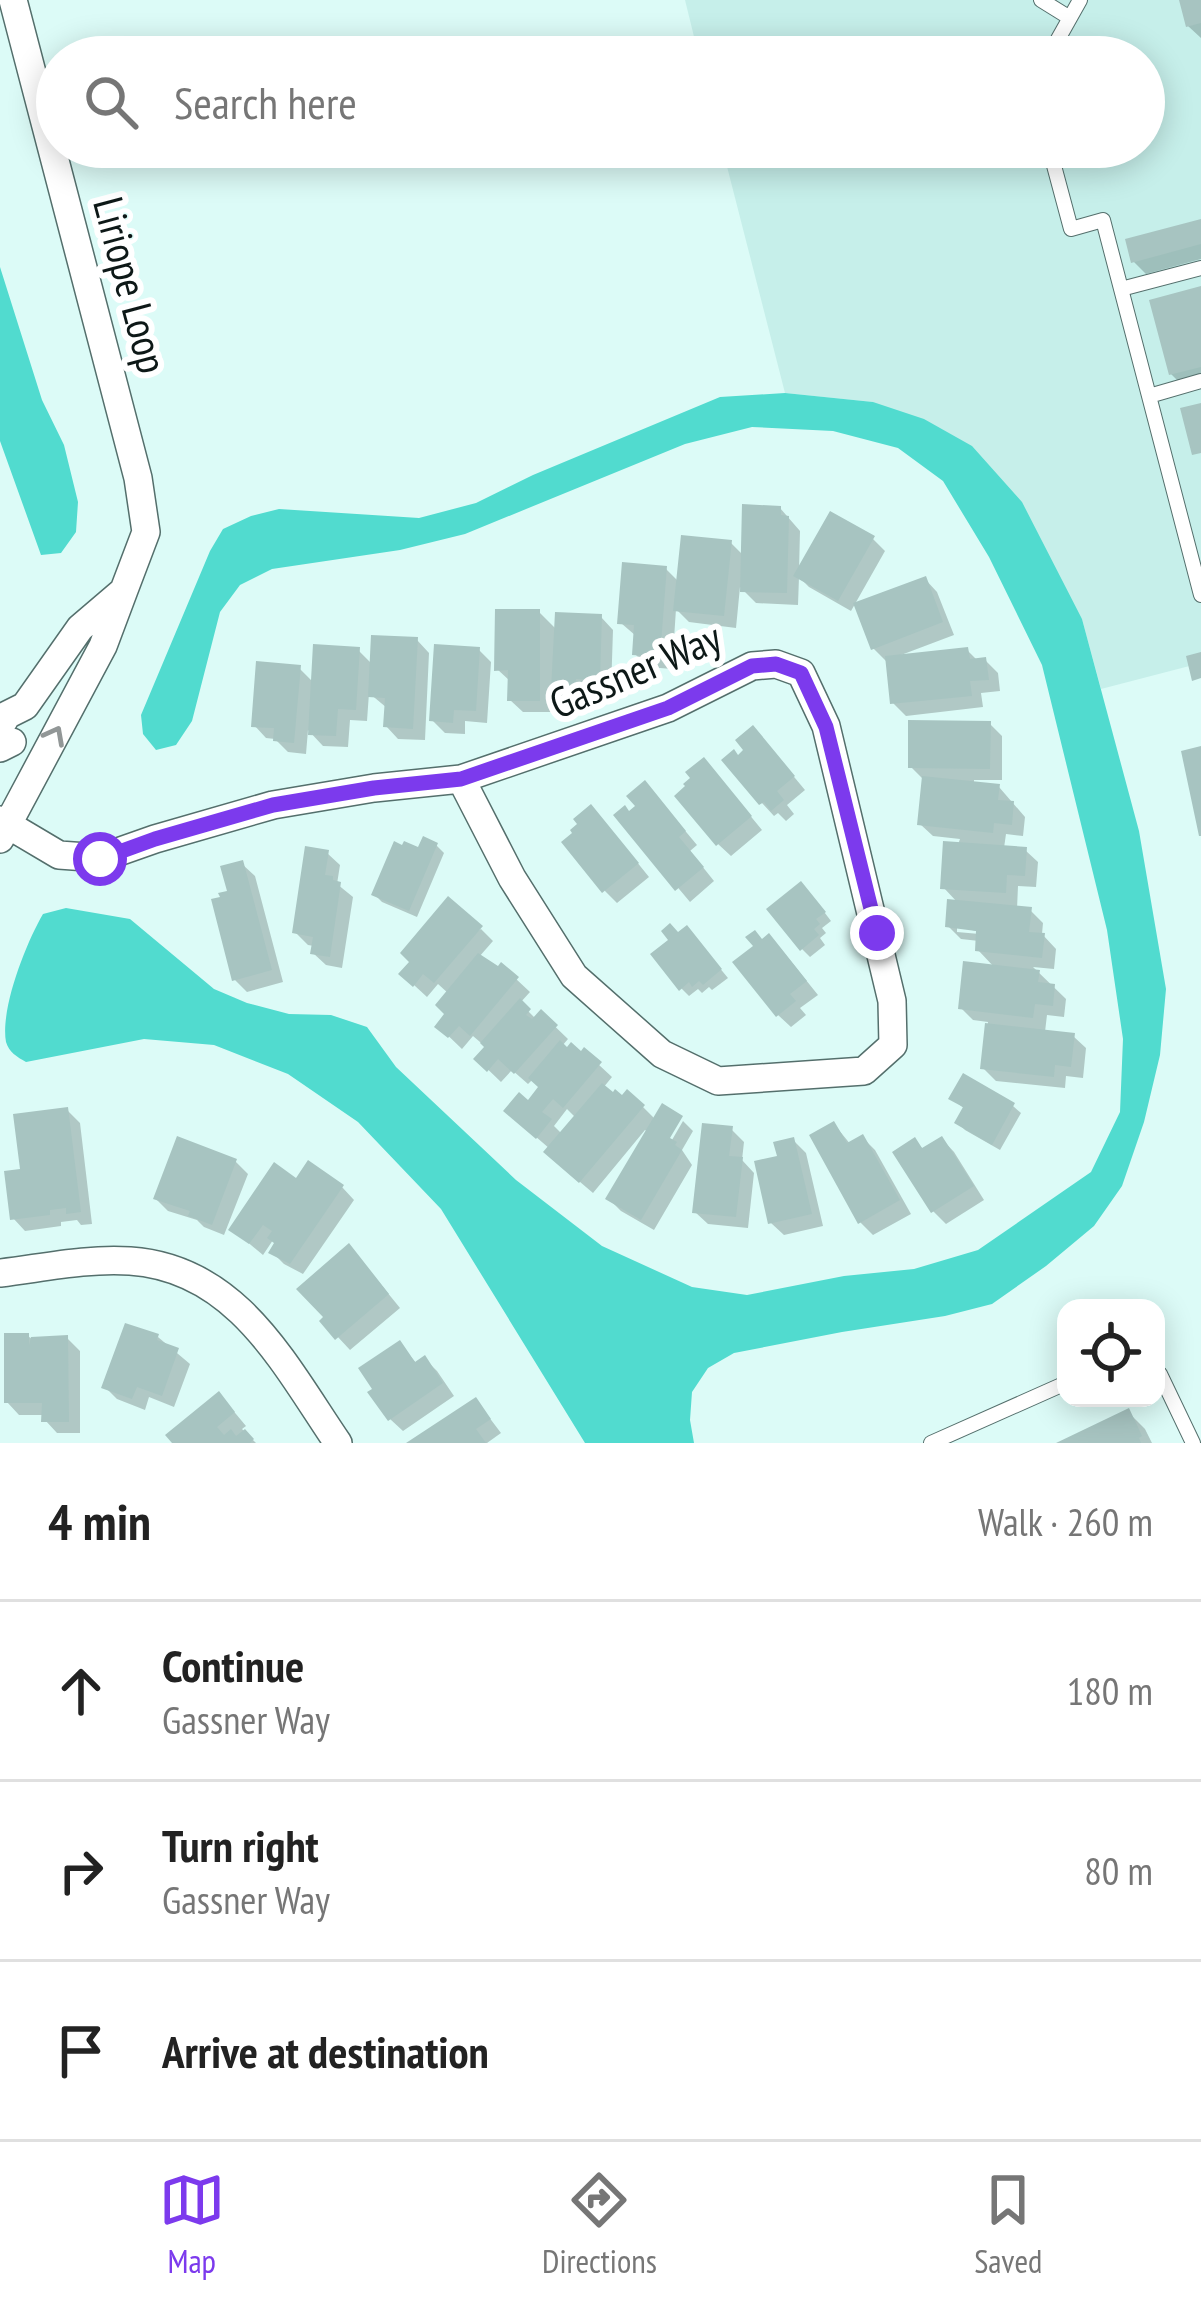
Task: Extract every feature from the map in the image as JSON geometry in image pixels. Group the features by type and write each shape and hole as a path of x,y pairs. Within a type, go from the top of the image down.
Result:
{"street":[{"name":"Liriope Loop","path":"13,0 36,88"},
{"name":"Liriope Loop","path":"2,828 103,646 146,532 138,478 57,168"},
{"name":"Liriope Loop","path":"12,730 80,628 124,590"},
{"name":"Gassner Way","path":"2,828 59,855 100,859 273,805 461,779 668,708 752,666 776,664 801,673 826,727 892,1001 893,1045 864,1071 718,1081 662,1054 574,976 512,878 461,779"},
{"path":"51,670 81,688"},
{"path":"0,1273 80,1262 132,1261 176,1271 212,1288 247,1315 338,1443"}],"lane":[{"path":"1041,0 1070,18"},
{"path":"1060,36 1080,0"},
{"path":"1055,168 1071,229 1103,220 1201,595"},
{"path":"1121,290 1201,268"},
{"path":"1149,396 1201,382"},
{"path":"1165,1384 1193,1443"},
{"path":"931,1443 1057,1387"}],"shaded area":[{"path":"685,0 1201,0 1201,663 1101,689 1082,619 873,402 785,393 727,168 1165,168 1165,36 694,36"}],"water":[{"path":"0,267 42,400 64,445 78,502 76,532 61,553 41,555 0,441"},
{"path":"785,393 873,402 924,419 972,446 1022,502 1082,619 1139,831 1166,989 1160,1055 1122,1186 1094,1226 992,1304 734,1353 708,1368 692,1392 694,1443 585,1443 441,1209 358,1122 288,1074 214,1045 144,1039 26,1062 7,1046 7,1012 22,959 43,914 66,908 130,919 214,989 289,1014 331,1015 367,1027 396,1067 516,1180 602,1246 692,1287 747,1295 844,1276 914,1269 978,1250 1091,1172 1120,1112 1123,1039 1107,930 1042,665 989,557 943,481 898,448 833,431 752,427 685,444 465,534 400,550 272,569 240,585 220,612 192,721 176,745 156,750 143,734 141,715 223,529 279,509 419,518 476,503 720,397"}],"building":[{"path":"1179,0 1201,0 1201,23 1186,27"},
{"path":"1201,219 1201,244 1131,263 1125,239"},
{"path":"1201,286 1201,367 1169,375 1149,300"},
{"path":"1201,403 1201,453 1192,455 1180,408"},
{"path":"742,504 781,506 781,515 789,516 787,593 740,592"},
{"path":"830,511 875,536 838,601 793,576"},
{"path":"681,535 732,540 724,616 673,611"},
{"path":"622,562 667,566 660,657 632,655 634,625 617,624"},
{"path":"926,576 943,622 871,650 853,603"},
{"path":"495,609 540,609 540,701 507,701 508,670 494,671"},
{"path":"555,612 602,614 600,680 576,679 575,691 551,690"},
{"path":"371,635 418,637 413,729 383,727 385,698 368,697"},
{"path":"313,644 360,647 356,710 338,709 336,736 308,735"},
{"path":"434,644 480,647 476,711 454,710 453,723 429,721"},
{"path":"968,647 970,659 986,657 989,680 970,681 972,696 890,704 885,656"},
{"path":"1201,652 1201,678 1192,681 1186,656"},
{"path":"256,661 301,665 294,743 273,741 274,728 251,727"},
{"path":"908,720 991,721 990,769 908,768"},
{"path":"753,725 795,776 777,791 784,800 771,811 764,802 759,805 721,760 734,749 738,755 743,750 735,740"},
{"path":"1201,746 1201,836 1199,836 1181,751"},
{"path":"704,757 752,816 716,846 674,796 690,778 685,772"},
{"path":"922,776 1000,784 998,800 1014,801 1012,825 994,823 993,833 917,825"},
{"path":"645,780 686,831 679,837 704,867 675,891 613,815 625,805 629,811 635,806 626,796"},
{"path":"591,804 639,863 602,893 561,842 577,824 573,819"},
{"path":"423,836 438,843 409,911 371,895 394,841 418,847"},
{"path":"943,841 1027,847 1025,876 1007,875 1006,893 940,889"},
{"path":"305,846 329,850 325,875 341,882 330,957 310,954 313,937 292,933"},
{"path":"243,860 272,970 232,981 211,899 227,891 220,866"},
{"path":"801,881 826,912 816,919 820,924 814,929 819,935 800,951 766,909"},
{"path":"448,896 483,926 434,983 423,974 413,987 398,974 409,962 400,953"},
{"path":"947,899 1032,907 1029,932 1045,933 1042,958 975,951 976,931 945,927"},
{"path":"670,923 678,932 687,925 722,969 703,985 699,981 692,987 689,982 679,991 650,954 668,940 661,931"},
{"path":"755,930 762,939 769,933 807,981 790,994 796,1001 776,1017 732,962 753,946 745,937"},
{"path":"478,953 498,966 501,962 519,977 470,1036 459,1026 448,1038 434,1027 444,1014 435,1005"},
{"path":"963,961 1040,970 1038,982 1055,984 1053,1006 1035,1004 1033,1018 958,1009"},
{"path":"520,998 531,1009 526,1015 532,1019 541,1009 558,1025 514,1074 498,1059 487,1072 473,1059 484,1047 480,1043"},
{"path":"985,1023 1075,1033 1071,1067 1055,1065 1054,1077 980,1069"},
{"path":"560,1040 567,1047 571,1042 581,1051 584,1047 602,1062 563,1108 553,1099 542,1112 552,1119 536,1139 503,1111 519,1092 528,1100 538,1087 528,1078"},
{"path":"963,1073 1015,1103 992,1145 954,1123 963,1107 948,1099"},
{"path":"602,1083 622,1095 627,1089 645,1105 579,1183 543,1152"},
{"path":"662,1103 683,1116 670,1138 682,1150 641,1220 605,1199"},
{"path":"68,1107 81,1212 66,1214 66,1208 10,1220 4,1171 20,1169 13,1114"},
{"path":"834,1121 847,1143 863,1134 900,1200 858,1224 809,1135"},
{"path":"702,1123 733,1126 729,1156 743,1157 736,1217 692,1213"},
{"path":"177,1136 237,1159 212,1225 188,1216 190,1211 153,1199"},
{"path":"942,1136 974,1186 931,1213 892,1152 915,1137 922,1148"},
{"path":"794,1137 812,1214 768,1224 754,1161 777,1156 773,1142"},
{"path":"308,1160 344,1185 290,1264 268,1253 274,1243 267,1238 272,1231 263,1225 249,1244 228,1230 274,1162 296,1178"},
{"path":"349,1243 389,1294 335,1340 319,1321 323,1317 296,1289"},
{"path":"125,1323 159,1334 157,1340 179,1348 162,1396 137,1387 132,1399 101,1388"},
{"path":"4,1333 29,1333 29,1345 31,1337 68,1335 69,1422 41,1422 42,1403 4,1403"},
{"path":"400,1340 415,1362 425,1355 443,1383 388,1421 367,1392 372,1389 358,1368"},
{"path":"219,1391 235,1412 217,1427 224,1435 231,1429 236,1436 245,1429 254,1439 250,1443 172,1443 165,1435"},
{"path":"476,1397 491,1419 476,1429 486,1443 406,1443"},
{"path":"1129,1408 1141,1443 1056,1443"}],"route":[{"path":"100,859 273,805 461,779 668,708 752,666 776,664 801,673 826,727 877,933"}]}
